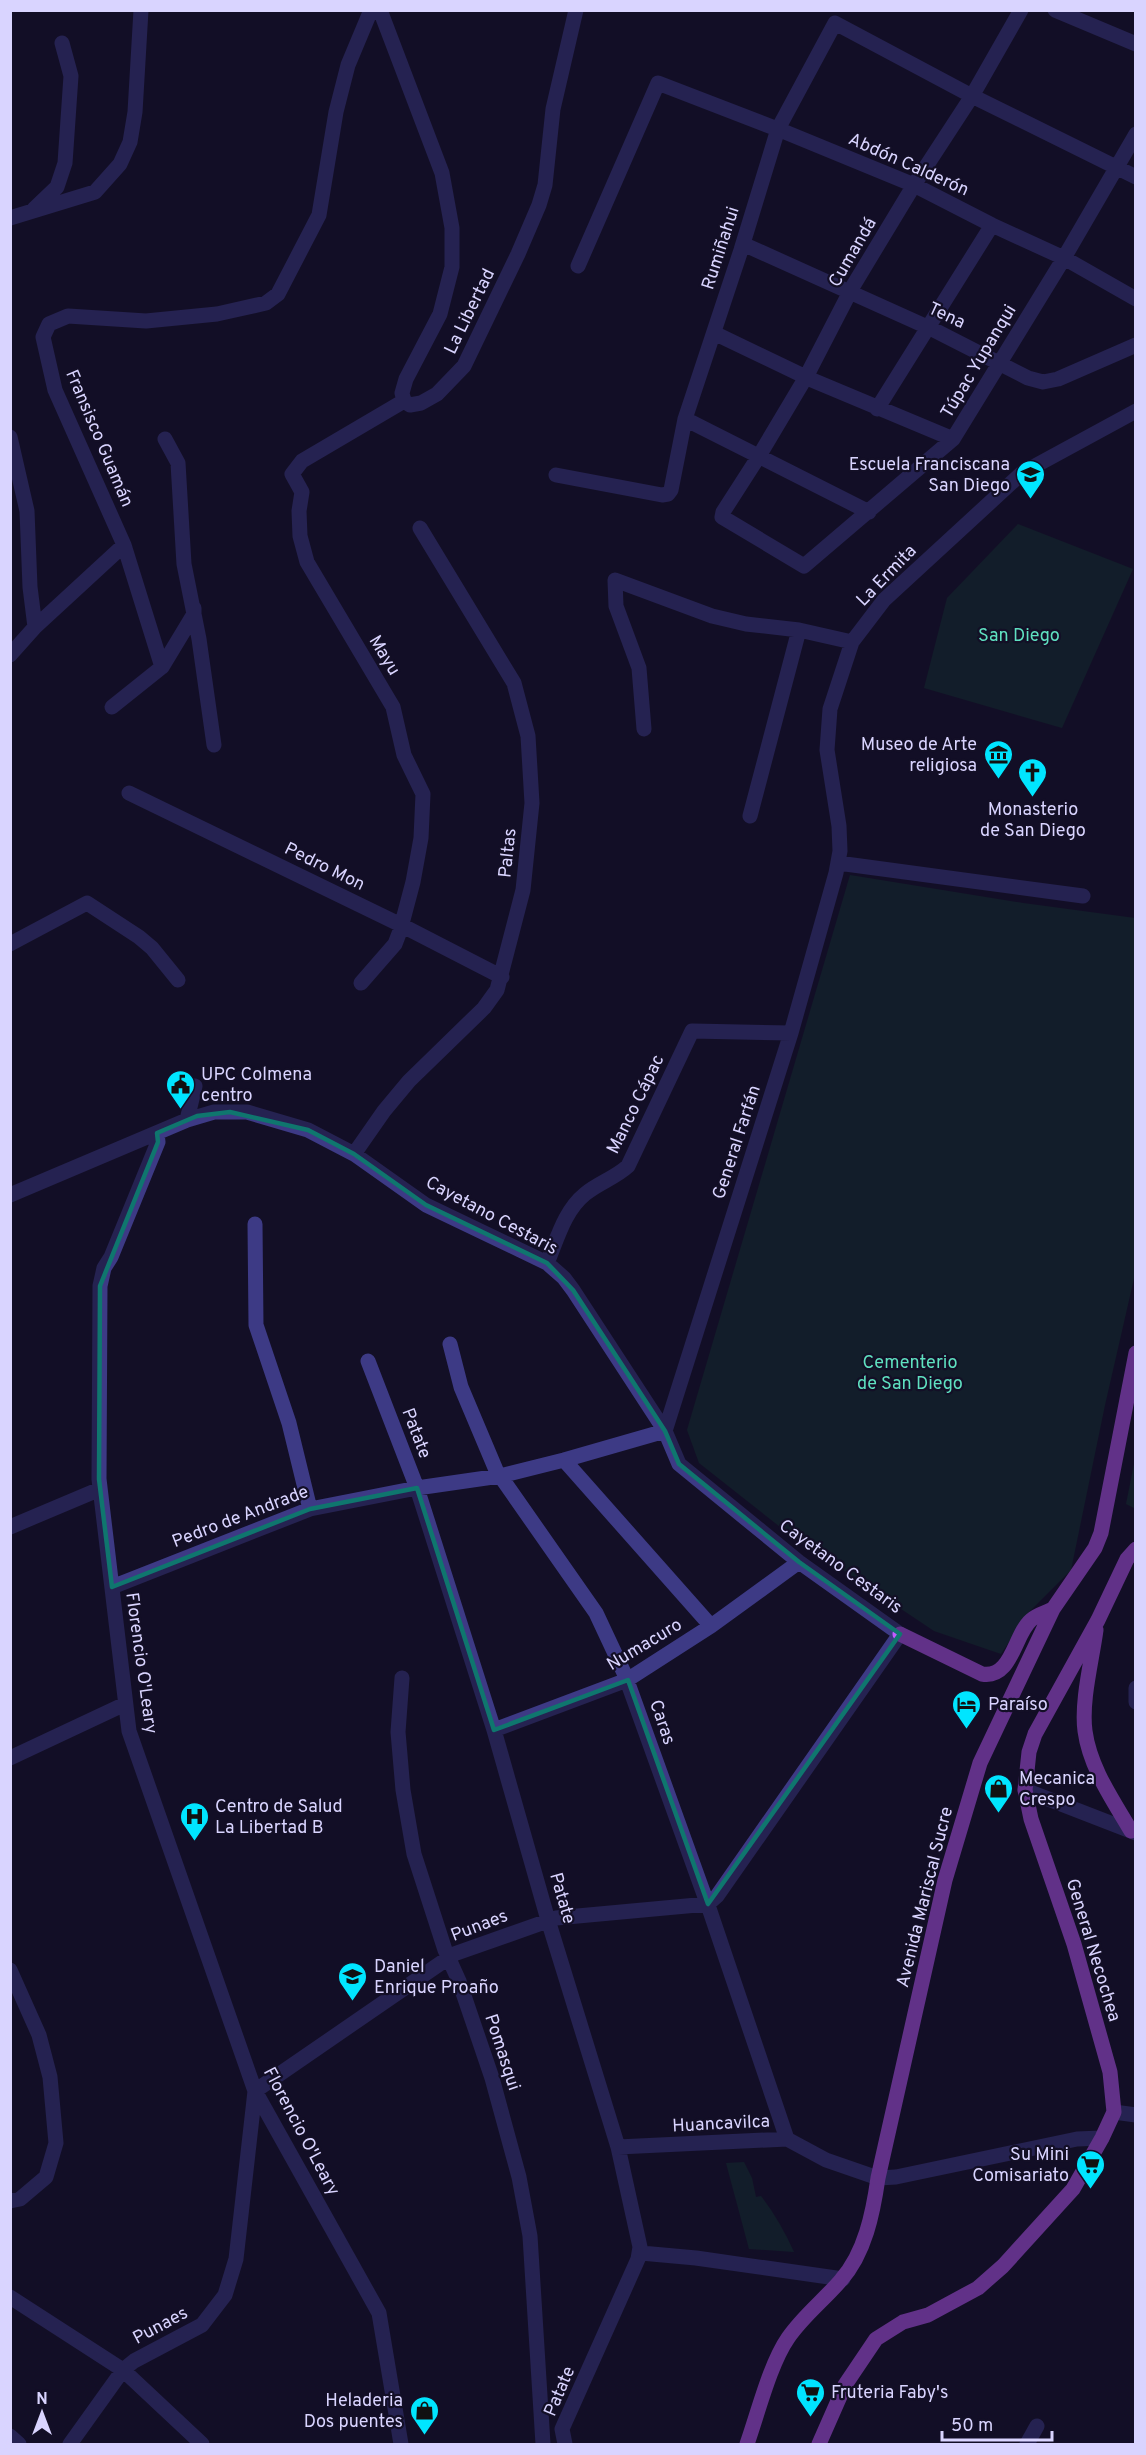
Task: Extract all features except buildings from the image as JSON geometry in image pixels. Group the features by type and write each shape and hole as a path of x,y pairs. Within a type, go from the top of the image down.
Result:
{"main road":[{"name":"Avenida Mariscal Sucre","path":"747,2445 776,2360 788,2338 843,2278 863,2241 874,2211 879,2178 945,1880 980,1762 1053,1609 1095,1548 1101,1533 1136,1353"},
{"name":"General Necochea","path":"819,2445 845,2385 876,2339 903,2322 928,2315 978,2288 995,2274 1073,2189 1114,2112 1110,2072 1074,1944 1031,1819 1025,1790 1029,1752 1035,1734 1098,1620 1127,1559 1136,1549"},
{"path":"900,1634 982,1674 993,1674 1002,1669 1031,1620 1053,1609"},
{"path":"1098,1620 1084,1713 1085,1730 1098,1774 1133,1832"}],"street":[{"path":"10,218 95,192 120,164 130,142 135,112 141,10"},
{"name":"Fransisco Guamán","path":"162,667 124,545 55,390 43,337 45,330 49,324 68,316 146,321 218,314 266,303 278,294 319,215 336,112 348,65 370,10"},
{"name":"La Libertad","path":"380,10 441,173 452,228 452,267 440,314 406,379 402,393 404,401 410,405 421,403 451,382 464,366 518,254 545,185 553,109 576,10"},
{"name":"Cumandá","path":"804,566 722,517 723,512 806,377 850,292 914,185 972,96 1021,10"},
{"path":"1055,10 1136,44"},
{"name":"Rumiñahui","path":"556,475 662,495 668,494 671,490 685,419 777,129 835,23 972,96"},
{"path":"29,213 57,187 65,163 71,76 62,43"},
{"name":"Abdón Calderón","path":"578,266 658,83 914,185 992,225 1064,258 1136,299"},
{"path":"972,96 1136,177"},
{"name":"Túpac Yupanqui","path":"804,566 953,439 1064,258 1136,134"},
{"path":"877,409 992,225"},
{"name":"Tena","path":"742,244 927,327 1028,378 1043,382 1058,379 1136,345"},
{"path":"714,333 877,409 953,439"},
{"name":"Mayu","path":"361,983 395,944 421,837 423,794 404,755 393,707 307,562 300,536 299,511 302,492 292,474 302,461 404,401"},
{"name":"La Ermita","path":"838,863 839,826 827,750 830,710 852,642 884,600 1022,473 1136,411"},
{"path":"685,419 869,512"},
{"path":"10,437 27,511 30,587 35,627"},
{"path":"165,439 178,463 184,564 194,608 214,745"},
{"name":"Paltas","path":"354,1154 409,1081 483,1008 497,990 523,890 532,802 528,736 514,683 420,528"},
{"path":"10,655 35,627 124,545"},
{"path":"644,729 639,668 616,606 615,580 712,616 746,624 799,630 852,642"},
{"path":"112,707 162,667 194,614 194,608"},
{"path":"750,816 799,630"},
{"name":"Pedro Mon","path":"129,793 401,925 502,977"},
{"path":"838,863 1083,896"},
{"name":"General Farfán","path":"665,1431 791,1033 838,863"},
{"path":"10,944 87,903 139,937 152,948 178,980"},
{"name":"Manco Cápac","path":"547,1263 569,1212 585,1193 616,1177 628,1166 692,1031 791,1033"},
{"path":"187,1120 195,1086"},
{"name":"Cayetano Cestaris","path":"10,1195 187,1120 214,1112 247,1112 308,1130 354,1154 426,1206 547,1263 564,1278 573,1290 665,1431 680,1464 799,1562 900,1634"},
{"name":"Florencio O'Leary","path":"157,1133 158,1142 111,1257 104,1268 100,1286 100,1489 129,1731 255,2091 379,2313 401,2445"},
{"path":"255,1224 256,1325 289,1424 310,1509"},
{"name":"Caras","path":"450,1344 461,1387 500,1476 596,1612 627,1680 708,1904 787,2139"},
{"name":"Patate","path":"368,1361 417,1488 494,1730 548,1920 618,2147 641,2253 564,2437"},
{"name":"Pedro de Andrade","path":"112,1587 310,1509 417,1488 500,1476 665,1431"},
{"path":"564,1460 711,1626"},
{"path":"10,1527 100,1489"},
{"name":"Numacuro","path":"494,1730 627,1680 711,1626 799,1562"},
{"path":"708,1904 717,1896 900,1634"},
{"name":"Pomasqui","path":"402,1678 398,1732 414,1854 492,2078 519,2177 530,2236 543,2438"},
{"path":"1136,1688 1136,1702"},
{"path":"10,1758 125,1704"},
{"path":"1025,1790 1133,1832"},
{"name":"Punaes","path":"70,2445 123,2370 134,2361 202,2325 225,2295 236,2259 255,2091 448,1957 548,1920 708,1904"},
{"path":"10,1970 39,2035 50,2078 56,2143 46,2177 20,2199 10,2201"},
{"path":"1114,2112 1136,2115"},
{"name":"Huancavilca","path":"618,2147 787,2139 826,2160 879,2178 896,2177 1077,2139 1102,2138"},
{"path":"641,2253 843,2278"},
{"path":"10,2297 123,2370 202,2445"},
{"path":"1026,2445 1037,2426"},
{"path":"543,2438 553,2427 564,2437"},
{"path":"10,2436 19,2445"}],"highlighted area":[{"path":"230,1112 308,1130 354,1154 426,1205 547,1263 573,1290 665,1431 679,1464 799,1562 900,1634 708,1904 628,1680 494,1730 417,1488 310,1509 112,1587 99,1479 100,1286 158,1142 157,1133 197,1116"}],"green space":[{"name":"San Diego","path":"1018,524 1133,569 1062,728 924,688 947,598"},
{"name":"Cementerio de San Diego","path":"850,875 1023,903 1135,918 1135,1274 1071,1570 1028,1613 1001,1654 934,1631 789,1534 699,1463 687,1430"},
{"path":"1135,1459 1136,1506 1134,1508 1126,1504"},
{"path":"744,2162 752,2178 756,2197 761,2196 770,2209 794,2252 749,2249 726,2163"}],"place":[{"name":"Escuela Franciscana San Diego","path":"1031,500"},
{"name":"Museo de Arte religiosa","path":"998,780"},
{"name":"Monasterio de San Diego","path":"1033,798"},
{"name":"UPC Colmena centro","path":"180,1110"},
{"name":"Paraíso","path":"967,1730"},
{"name":"Mecanica Crespo","path":"998,1814"},
{"name":"Centro de Salud La Libertad B","path":"194,1842"},
{"name":"Daniel Enrique Proaño","path":"353,2002"},
{"name":"Su Mini Comisariato","path":"1090,2190"},
{"name":"Fruteria Faby's","path":"810,2418"},
{"name":"Heladeria Dos puentes","path":"424,2436"}]}
